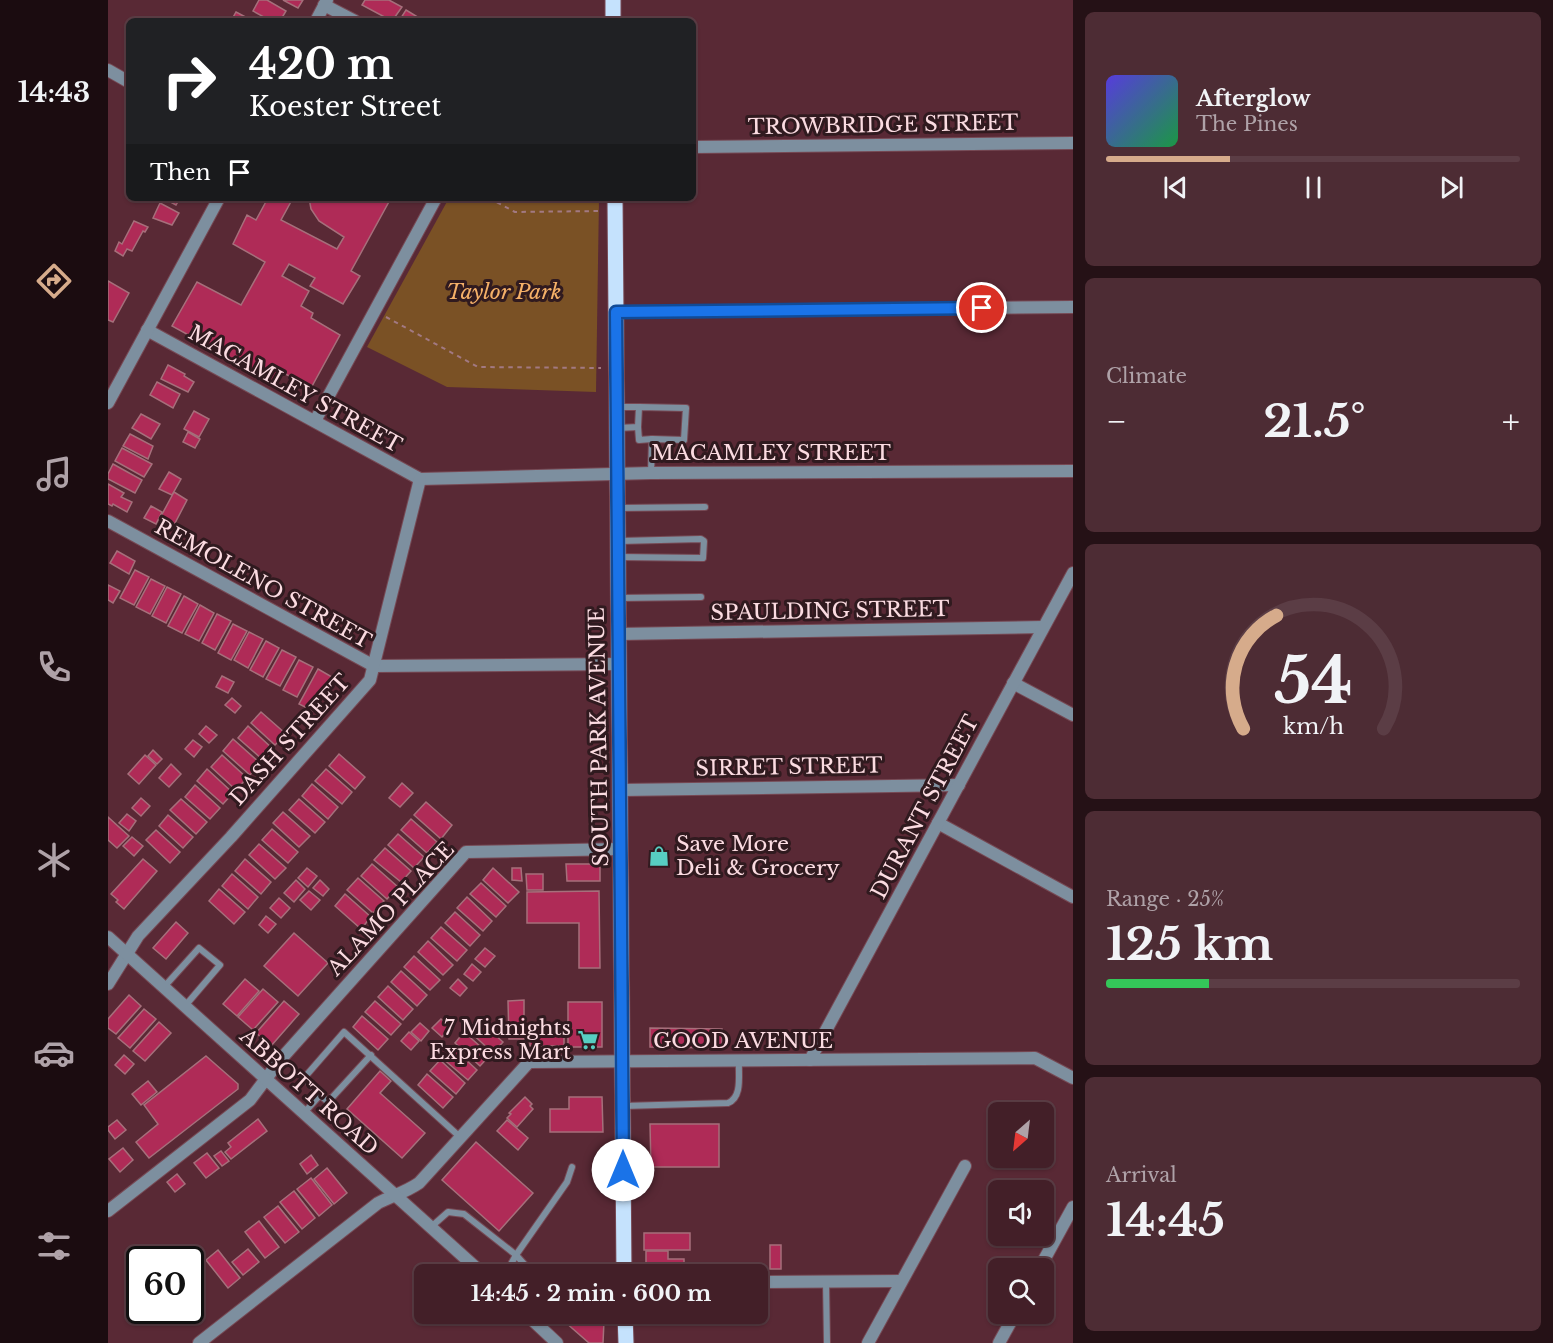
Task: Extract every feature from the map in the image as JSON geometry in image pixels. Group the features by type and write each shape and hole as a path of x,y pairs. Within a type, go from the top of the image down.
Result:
{"main road":[{"path":"613,0 613,18"},
{"name":"SOUTH PARK AVENUE","path":"615,204 624,1264"},
{"path":"625,1324 626,1343"}],"street":[{"path":"318,18 326,2 350,18"},
{"path":"108,70 126,80"},
{"name":"TROWBRIDGE STREET","path":"696,147 1073,143"},
{"path":"108,403 217,201"},
{"path":"315,422 434,201"},
{"path":"616,312 1073,307"},
{"name":"MACAMLEY STREET","path":"147,330 420,479 651,473 1073,471"},
{"name":"DASH STREET","path":"108,984 138,936 231,837 370,680 420,479"},
{"name":"REMOLENO STREET","path":"108,521 374,666 619,664"},
{"name":"DURANT STREET","path":"810,1060 1073,573"},
{"name":"SPAULDING STREET","path":"619,634 1043,627"},
{"path":"1013,683 1073,715"},
{"name":"SIRRET STREET","path":"621,790 959,785"},
{"path":"939,823 1073,897"},
{"name":"ALAMO PLACE","path":"108,1211 250,1100 281,1059 466,852 621,849"},
{"name":"ABBOTT ROAD","path":"108,937 472,1264"},
{"name":"GOOD AVENUE","path":"199,1343 378,1203 408,1191 419,1183 529,1062 1035,1058 1073,1078"},
{"path":"868,1343 965,1166"},
{"path":"1045,1258 1073,1207"},
{"path":"768,1282 901,1281"},
{"path":"537,1324 557,1343"},
{"path":"999,1343 1009,1324"}],"lane":[{"path":"617,407 639,407 686,408 684,440 639,440 639,407"},
{"path":"618,428 638,427"},
{"path":"651,473 652,440"},
{"path":"617,508 705,507"},
{"path":"617,541 701,538 704,541 703,558 617,556"},
{"path":"618,597 701,597"},
{"path":"164,988 199,948 220,965 184,1006"},
{"path":"371,1055 328,1102 304,1078 345,1032 371,1055 461,1137"},
{"path":"622,1106 728,1104 737,1096 738,1061"},
{"path":"303,1114 320,1095"},
{"path":"511,1264 567,1182 572,1167"},
{"path":"430,1227 448,1212 464,1214 524,1264"},
{"path":"825,1282 827,1343"}],"path":[{"path":"495,201 515,212 615,204"},
{"path":"382,315 478,367 616,369"}],"green space":[{"name":"Taylor Park","path":"447,201 599,201 596,392 447,387 367,347"}],"building":[{"path":"259,0 267,0 286,11 282,18 266,18 253,11"},
{"path":"283,0 303,0 298,8"},
{"path":"365,0 389,0 402,7 394,18 386,18 362,5"},
{"path":"406,10 419,18 401,18"},
{"path":"236,12 247,18 233,18"},
{"path":"266,201 291,201 281,220 337,249 344,237 319,221 311,209 310,201 389,201 351,271 360,276 343,304 310,286 315,278 289,264 282,276 309,291 301,306 313,313 311,318 340,335 311,388 282,372 276,383 172,326 197,282 241,305 265,262 233,244 247,215 256,220"},
{"path":"160,203 179,213 172,225 153,218"},
{"path":"134,221 148,227 145,232 143,231 132,251 127,249 123,256 115,251 119,242 122,244"},
{"path":"108,281 129,293 113,322 108,320"},
{"path":"168,365 194,382 188,392 161,379"},
{"path":"157,382 180,394 173,408 150,395"},
{"path":"194,411 209,419 199,437 184,429"},
{"path":"141,414 160,424 151,439 132,428"},
{"path":"188,432 200,439 195,448 183,442"},
{"path":"130,434 153,446 148,459 123,446"},
{"path":"122,448 152,464 144,477 115,461"},
{"path":"113,464 142,480 135,493 108,479"},
{"path":"169,472 181,479 172,495 159,489"},
{"path":"108,484 124,493 121,497 132,502 127,512 113,504 112,506 108,504"},
{"path":"174,492 187,500 174,525 160,518"},
{"path":"151,506 162,512 156,524 144,518"},
{"path":"117,551 135,561 129,574 110,563"},
{"path":"135,570 149,577 134,605 120,598"},
{"path":"151,579 165,586 150,614 136,607"},
{"path":"108,585 120,591 113,603 108,600"},
{"path":"167,587 181,594 166,623 152,616"},
{"path":"184,596 198,604 182,633 168,626"},
{"path":"200,605 214,613 199,641 185,634"},
{"path":"217,614 231,621 215,650 202,643"},
{"path":"233,624 247,631 231,660 218,653"},
{"path":"249,632 263,639 248,668 234,660"},
{"path":"266,641 279,648 263,677 250,670"},
{"path":"282,650 296,657 280,686 266,679"},
{"path":"299,660 313,667 297,697 283,690"},
{"path":"318,669 332,677 313,711 299,704"},
{"path":"222,676 234,682 228,693 216,687"},
{"path":"232,698 241,706 235,713 225,705"},
{"path":"261,712 286,734 275,745 251,723"},
{"path":"206,726 217,735 209,743 199,734"},
{"path":"248,726 273,749 263,760 238,738"},
{"path":"233,739 260,763 250,775 223,751"},
{"path":"193,740 202,747 194,757 185,749"},
{"path":"153,750 162,759 157,764 148,756"},
{"path":"339,754 365,777 355,789 329,766"},
{"path":"145,755 156,765 139,784 128,774"},
{"path":"222,755 247,778 236,790 211,767"},
{"path":"171,764 181,774 169,787 159,778"},
{"path":"207,769 233,793 223,804 197,781"},
{"path":"326,769 352,792 342,804 315,781"},
{"path":"402,783 413,793 400,807 389,798"},
{"path":"312,784 338,807 328,819 302,796"},
{"path":"195,785 220,808 210,819 185,797"},
{"path":"141,798 150,806 141,816 132,808"},
{"path":"181,799 207,822 196,834 170,810"},
{"path":"299,799 325,822 315,833 289,810"},
{"path":"426,802 452,825 441,839 414,815"},
{"path":"283,812 310,836 299,847 273,823"},
{"path":"127,814 136,821 129,831 119,823"},
{"path":"168,815 193,837 183,848 159,826"},
{"path":"108,817 129,836 117,848 108,840"},
{"path":"411,819 437,842 427,853 401,830"},
{"path":"272,829 298,852 288,863 262,840"},
{"path":"156,830 180,852 170,863 146,840"},
{"path":"398,834 424,857 414,868 388,845"},
{"path":"132,837 143,846 134,856 123,846"},
{"path":"259,844 286,868 275,879 249,855"},
{"path":"385,848 411,871 401,882 374,860"},
{"path":"143,859 157,871 124,909 111,894"},
{"path":"245,859 271,882 261,894 235,871"},
{"path":"372,864 398,887 387,899 361,876"},
{"path":"566,864 600,864 600,881 567,881"},
{"path":"307,868 317,876 308,887 298,878"},
{"path":"493,868 519,892 508,903 483,880"},
{"path":"512,868 521,868 522,881 512,880"},
{"path":"232,874 258,897 248,909 222,886"},
{"path":"526,874 543,874 543,890 527,890"},
{"path":"358,878 384,901 373,913 347,890"},
{"path":"296,880 305,889 294,902 284,893"},
{"path":"320,880 329,889 323,896 313,888"},
{"path":"481,883 506,906 496,917 470,894"},
{"path":"219,889 245,912 234,924 209,901"},
{"path":"309,891 320,900 311,910 300,900"},
{"path":"599,891 600,968 579,968 579,923 527,923 527,892"},
{"path":"345,894 371,917 361,929 335,906"},
{"path":"467,897 492,921 483,931 457,908"},
{"path":"279,898 290,908 281,918 270,908"},
{"path":"455,912 480,935 470,946 445,923"},
{"path":"266,916 276,924 268,933 259,925"},
{"path":"176,922 188,933 166,959 153,948"},
{"path":"441,927 467,950 457,961 431,938"},
{"path":"294,933 328,963 298,996 264,966"},
{"path":"428,941 453,965 443,975 418,952"},
{"path":"485,948 495,956 485,967 475,959"},
{"path":"414,956 440,980 430,990 404,967"},
{"path":"472,964 481,972 473,981 464,974"},
{"path":"401,971 427,995 417,1006 391,982"},
{"path":"245,979 259,991 237,1016 223,1004"},
{"path":"458,979 467,988 460,996 450,988"},
{"path":"388,986 413,1009 403,1020 378,997"},
{"path":"263,989 278,1002 253,1030 238,1017"},
{"path":"129,995 141,1006 116,1034 108,1028 108,1019"},
{"path":"524,1000 524,1039 509,1039 508,1001"},
{"path":"284,1001 299,1014 271,1046 256,1033"},
{"path":"375,1001 401,1024 391,1035 365,1012"},
{"path":"568,1002 602,1002 602,1047 568,1047"},
{"path":"144,1009 156,1019 130,1048 118,1038"},
{"path":"362,1016 388,1039 378,1050 353,1027"},
{"path":"441,1019 450,1027 442,1037 432,1028"},
{"path":"477,1019 503,1042 493,1053 468,1030"},
{"path":"159,1022 171,1033 145,1061 133,1051"},
{"path":"420,1023 429,1031 421,1041 411,1032"},
{"path":"530,1023 564,1023 564,1046 530,1046"},
{"path":"650,1028 722,1029 722,1048 650,1047"},
{"path":"409,1032 419,1041 411,1050 401,1041"},
{"path":"464,1032 490,1055 480,1066 455,1043"},
{"path":"452,1047 477,1070 468,1080 442,1058"},
{"path":"124,1055 134,1064 125,1074 115,1065"},
{"path":"206,1056 238,1084 238,1089 149,1158 136,1142 158,1124 144,1105"},
{"path":"440,1060 465,1083 456,1094 430,1071"},
{"path":"380,1071 391,1081 380,1093 425,1133 402,1158 347,1109"},
{"path":"427,1074 453,1097 443,1108 418,1085"},
{"path":"148,1081 157,1092 141,1105 132,1094"},
{"path":"525,1097 532,1104 530,1106 533,1109 517,1127 507,1118"},
{"path":"569,1097 602,1097 603,1132 550,1132 550,1109 569,1109"},
{"path":"258,1119 267,1131 231,1159 225,1152 231,1147 228,1143"},
{"path":"117,1120 126,1130 115,1139 108,1127"},
{"path":"507,1120 528,1138 518,1150 497,1131"},
{"path":"650,1124 719,1124 719,1167 651,1167"},
{"path":"476,1142 533,1193 499,1231 442,1180"},
{"path":"123,1148 133,1160 120,1172 109,1159"},
{"path":"221,1151 229,1161 222,1166 214,1156"},
{"path":"207,1153 219,1168 206,1178 194,1163"},
{"path":"311,1155 318,1165 307,1174 300,1164"},
{"path":"327,1168 347,1193 334,1204 314,1179"},
{"path":"177,1174 185,1184 175,1192 167,1182"},
{"path":"311,1178 332,1205 319,1216 297,1189"},
{"path":"294,1191 315,1218 302,1229 280,1202"},
{"path":"278,1206 299,1232 285,1243 264,1217"},
{"path":"259,1221 279,1247 265,1258 245,1232"},
{"path":"644,1233 690,1233 690,1250 644,1250"},
{"path":"770,1245 781,1245 781,1269 770,1269"},
{"path":"248,1249 259,1262 243,1275 232,1262"},
{"path":"218,1250 240,1278 228,1288 206,1260"},
{"path":"646,1251 668,1251 668,1259 684,1259 684,1264 646,1264"},
{"path":"567,1324 604,1324 603,1343 589,1343"}],"place":[{"name":"Save More Deli & Grocery","path":"659,856"},
{"name":"7 Midnights Express Mart","path":"588,1040"}],"route":[{"path":"623,1170 616,312 982,308"}]}
